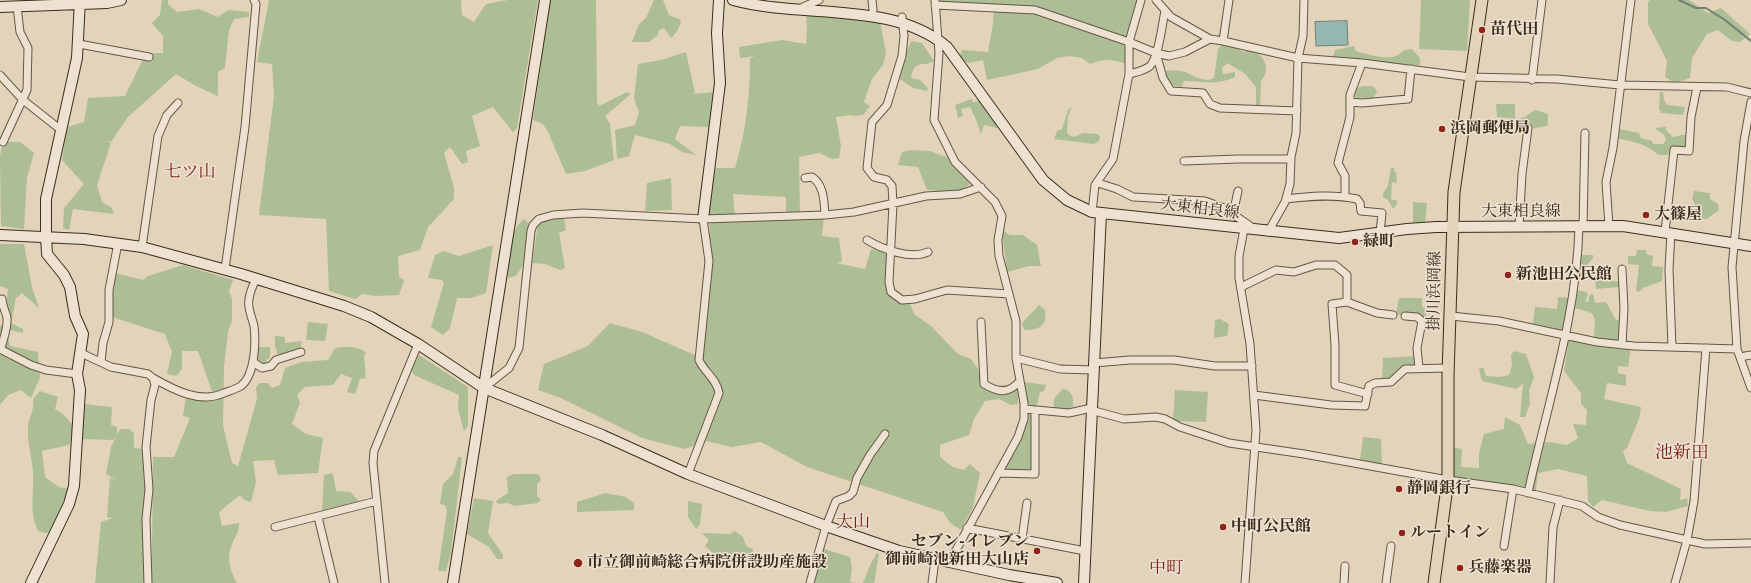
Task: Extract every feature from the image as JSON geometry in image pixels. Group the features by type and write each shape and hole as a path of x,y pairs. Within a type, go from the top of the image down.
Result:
{"main road":[{"name":"掛川浜岡線","path":"1434,583 1448,480 1448,368 1451,316 1454,192 1482,0"}],"street":[{"path":"0,7 80,2 107,3 120,0"},
{"path":"225,269 245,127 256,4 254,0"},
{"path":"453,583 545,0"},
{"path":"688,474 719,393 718,385 702,367 699,360 709,261 704,219 720,83 717,33 719,0"},
{"name":"大東相良線","path":"733,0 782,3 803,7 873,5 902,17 937,36 1043,180 1067,200 1096,212 1257,231 1339,238 1407,229 1452,227 1636,226 1751,246"},
{"path":"803,7 819,0"},
{"path":"1084,583 1093,367 1096,212 1095,185 1098,183 1113,159 1129,74 1129,42 1141,0"},
{"path":"1156,0 1171,17 1210,39 1223,40 1298,58 1362,63 1470,77 1532,80 1557,79 1620,85 1727,87 1751,93"},
{"path":"1223,40 1229,0"},
{"path":"1268,232 1286,199 1290,184 1291,159 1296,133 1298,58 1303,36 1304,0"},
{"path":"1532,80 1542,0"},
{"path":"1609,226 1606,182 1613,148 1631,0"},
{"path":"31,583 69,504 74,486 80,390 77,374 83,334 75,316 70,286 64,275 47,254 46,199 79,44 80,2"},
{"path":"949,563 1018,437 1022,427 1025,409 1016,358 1016,321 999,256 998,240 1002,216 995,202 955,162 934,120 939,53 935,2 1034,10 1129,42 1156,53 1169,56 1185,52 1210,39"},
{"path":"3,142 27,90 28,48 20,32 17,6"},
{"path":"1129,74 1144,70 1151,65 1156,53 1165,11"},
{"path":"902,17 904,36 902,56 887,105 872,122 867,168 874,177 887,180 892,186 893,204 889,282 891,292 902,300 915,299 948,290 1009,294"},
{"path":"79,44 149,57"},
{"path":"1156,53 1163,78 1171,91 1204,93 1210,104 1220,108 1297,111"},
{"path":"1345,196 1346,176 1338,163 1350,117 1350,95 1362,63"},
{"path":"1350,102 1362,103 1408,99 1411,69"},
{"path":"0,75 23,100 61,130"},
{"path":"1672,347 1668,232 1674,150 1689,151 1691,117 1697,87"},
{"path":"1751,102 1744,141 1733,243 1732,267 1736,349 1751,388"},
{"path":"142,247 158,136 167,115 178,103"},
{"path":"1519,227 1522,174 1528,128"},
{"path":"1528,493 1565,336 1577,272 1581,226 1585,133"},
{"path":"1184,161 1238,158 1291,159"},
{"path":"805,178 812,176 817,180 821,187 826,215"},
{"path":"1098,183 1117,189 1133,198 1205,201 1233,214 1257,231"},
{"path":"484,388 510,368 518,348 531,231 533,225 539,219 553,215 583,213 704,219 826,215 854,212 926,196 960,194 981,187"},
{"path":"1233,214 1238,191"},
{"path":"1286,199 1310,196 1345,196 1357,199 1360,203 1361,211 1382,213 1380,233"},
{"path":"1244,229 1239,256 1241,287 1252,366 1256,446 1250,505 1245,583"},
{"path":"0,235 46,236 118,243 142,247 225,269 256,279 371,317 418,344 484,388 602,435 688,474 826,526 899,551 934,560 1057,583"},
{"path":"867,240 876,246 890,250 920,255 928,252"},
{"path":"101,362 109,322 109,290 118,243"},
{"path":"1241,287 1276,270 1294,272 1316,265 1335,265 1347,275 1347,302"},
{"path":"1622,269 1624,308 1622,345"},
{"path":"81,353 111,367 148,374 172,390 199,397 215,398 240,386 250,376 253,362 254,325 249,311 248,300 256,279"},
{"path":"2,300 6,322 0,349 31,365 46,370 77,374"},
{"path":"1368,394 1335,385 1335,345 1332,304 1347,302 1377,313 1393,315"},
{"path":"1405,316 1417,317 1422,322 1417,348 1419,368"},
{"path":"1451,316 1499,321 1565,336 1622,345 1736,349"},
{"path":"981,322 984,384 991,388 1008,391 1012,390 1020,381"},
{"path":"385,583 373,463 374,451 418,344"},
{"path":"1675,583 1687,540 1694,501 1706,348"},
{"path":"253,362 262,368 270,366 276,360 301,352"},
{"path":"1740,357 1751,355"},
{"path":"1016,358 1060,369 1093,367 1130,360 1174,360 1214,366 1252,366"},
{"path":"1254,395 1331,405 1365,406 1369,386 1375,383 1391,382 1405,369 1448,368"},
{"path":"148,583 146,519 149,489 146,447 151,400 155,385 153,378"},
{"path":"1025,409 1069,412 1082,409 1124,419 1156,417 1165,419 1180,427 1229,443 1256,446 1448,480 1513,489 1582,506 1598,516 1620,525 1705,544 1751,543"},
{"path":"998,473 1035,474 1036,410"},
{"path":"810,583 826,526 836,501 849,496 853,492 857,478 870,455 885,434"},
{"path":"1504,546 1513,489"},
{"path":"1550,583 1553,527 1560,500"},
{"path":"275,527 377,501"},
{"path":"1022,539 1027,503"},
{"path":"318,517 334,583"},
{"path":"968,528 1086,551"},
{"path":"1386,583 1391,546"},
{"path":"932,583 934,560"},
{"path":"1344,583 1345,566"}],"green space":[{"path":"162,0 168,0 168,4 177,12 199,9 218,17 228,10 249,12 249,17 234,19 229,30 225,68 218,72 218,96 196,86 176,74 128,117 111,142 106,141 111,143 97,185 102,202 112,208 114,214 73,209 69,230 63,228 64,208 84,184 62,160 67,127 84,122 88,98 125,96 146,53 163,53 163,36 152,23 160,15"},
{"path":"269,0 461,0 462,15 474,22 486,4 508,0 538,0 517,128 513,132 493,107 472,116 480,146 466,151 468,162 462,164 450,147 444,153 454,188 454,199 428,227 420,250 398,256 399,277 404,280 399,295 375,296 362,294 355,299 329,291 326,219 259,215 274,96 272,64 257,62"},
{"path":"550,0 596,0 597,102 599,106 627,92 631,94 605,116 610,124 614,160 585,171 566,174 548,132 543,124 533,120"},
{"path":"654,0 663,0 669,15 681,20 678,30 671,38 664,28 659,30 658,35 649,42 632,42 639,24 646,18"},
{"path":"938,0 1140,0 1127,41 1130,66 1110,60 1090,64 1082,58 1069,56 1057,58 1038,69 987,80 983,60 968,63 959,58 962,50 988,52 994,9 937,7"},
{"path":"1421,0 1470,0 1467,51 1419,49"},
{"path":"1650,0 1689,0 1708,13 1721,8 1750,34 1740,42 1732,41 1718,30 1707,34 1692,58 1690,78 1675,83 1665,77 1667,61 1648,24 1648,2"},
{"path":"806,13 880,21 886,53 883,65 872,79 864,102 870,106 863,115 836,117 841,146 839,158 832,159 819,153 799,157 800,214 786,215 786,197 733,194 735,217 710,216 708,211 716,168 735,168 745,127 750,58 755,56 740,58 739,47 782,40 806,44"},
{"path":"911,41 922,43 934,61 917,66 911,78 920,80 928,88 927,91 913,88 897,77"},
{"path":"1222,44 1234,47 1244,52 1248,50 1254,51 1265,62 1266,71 1261,81 1260,107 1256,107 1256,87 1244,73 1227,63 1222,68 1223,74 1235,72 1235,77 1216,82 1184,81 1182,87 1169,85 1161,71 1181,71 1197,78 1210,80 1214,78 1218,49"},
{"path":"1354,46 1356,51 1382,57 1396,56 1408,49 1412,49 1420,58 1420,65 1412,66 1339,58 1333,56 1335,50"},
{"path":"686,52 695,93 692,94 715,92 710,127 680,126 675,139 696,155 682,152 670,144 635,135 629,156 617,159 615,130 635,125 639,112 634,99 638,64 661,60"},
{"path":"1372,86 1375,88 1377,92 1373,98 1356,98 1355,95 1357,88"},
{"path":"1660,92 1663,92 1664,100 1667,105 1685,107 1683,115 1661,113 1659,109"},
{"path":"971,99 974,103 980,99 1001,129 984,125 981,135 970,107 961,109 963,116 958,118 955,105"},
{"path":"1496,104 1515,104 1515,119 1497,117"},
{"path":"1072,107 1068,116 1067,133 1072,137 1084,133 1098,134 1100,137 1099,141 1094,144 1054,139 1057,131 1062,129 1068,110"},
{"path":"1536,110 1548,114 1548,125 1543,127 1519,129 1519,119"},
{"path":"1666,127 1666,130 1673,137 1687,135 1687,146 1681,149 1674,148 1667,155 1658,155 1645,146 1620,139 1617,136 1619,129 1639,133 1641,138 1652,141 1653,144 1663,144 1666,140 1664,135 1655,128"},
{"path":"3,142 20,142 34,153 27,178 24,229 1,226 0,156"},
{"path":"910,150 930,151 949,158 970,184 959,192 927,190 918,167 898,165 902,152"},
{"path":"1391,168 1394,168 1394,172 1396,172 1397,183 1392,182 1391,199 1398,201 1393,209 1388,200 1383,197 1388,185"},
{"path":"671,178 672,210 645,211 647,183"},
{"path":"1694,191 1710,193 1710,199 1718,204 1719,210 1707,219 1692,218 1695,204 1692,199"},
{"path":"1413,202 1427,203 1425,223 1413,223"},
{"path":"824,216 822,236 839,238 842,262 836,263 865,269 871,249 890,252 886,288 902,300 909,301 914,314 931,326 958,354 971,359 978,369 983,385 1018,385 1018,404 1011,405 999,399 985,401 974,419 969,435 940,445 940,457 953,467 964,470 970,464 980,473 973,507 961,530 950,523 943,512 807,467 761,442 732,447 706,441 685,449 642,438 561,398 538,390 544,364 588,346 610,323 642,332 697,356 712,276 709,219"},
{"path":"556,217 564,218 566,230 559,233 565,268 560,270 545,264 532,263 538,224 543,220"},
{"path":"525,219 529,225 523,265 516,276 508,278 510,245 512,237 519,224"},
{"path":"1002,230 1010,235 1023,235 1037,245 1041,266 1029,266 1007,272"},
{"path":"0,244 24,244 32,287 39,308 22,293 16,298 11,323 23,329 23,333 10,330 9,336 6,308 8,289 0,286"},
{"path":"493,245 486,293 471,298 457,298 450,328 443,335 431,327 444,283 442,280 428,278 435,255 444,251 459,256"},
{"path":"1637,250 1646,250 1646,254 1653,256 1652,266 1663,267 1662,281 1643,288 1639,292 1636,290 1639,265 1628,264 1628,256 1636,256"},
{"path":"1582,255 1593,255 1593,258 1587,265 1587,271 1600,272 1603,274 1604,280 1621,282 1622,314 1619,287 1596,289 1595,277 1579,278"},
{"path":"183,265 233,280 229,291 232,299 232,320 228,332 224,367 223,425 232,463 238,466 257,399 256,387 260,383 268,383 272,388 280,385 285,368 301,362 328,360 335,348 347,347 363,350 366,353 364,356 366,378 360,379 355,394 347,392 352,378 341,374 333,385 305,387 297,395 300,403 292,424 306,434 323,438 318,473 278,475 274,460 253,461 256,482 251,502 244,500 240,495 219,512 222,526 239,523 238,531 229,554 232,574 237,583 145,583 152,553 153,457 174,457 190,418 183,416 186,396 214,397 198,351 182,351 182,369 176,376 167,374 172,352 165,334 112,317 111,291 115,273 143,280 148,276"},
{"path":"1577,290 1588,294 1585,302 1588,302 1590,294 1593,294 1595,303 1606,302 1616,320 1622,319 1622,344 1594,340 1595,320 1592,313 1575,308"},
{"path":"1558,297 1569,298 1562,332 1533,324 1535,307 1557,309"},
{"path":"1399,298 1422,298 1422,307 1427,309 1426,320 1396,314"},
{"path":"1039,305 1045,310 1045,320 1038,328 1024,330 1022,323"},
{"path":"1220,319 1229,324 1227,336 1214,338 1215,320"},
{"path":"308,322 328,324 325,341 306,340"},
{"path":"0,325 6,327 10,346 38,352 40,378 31,398 21,390 8,395 0,405"},
{"path":"275,336 285,337 285,343 302,341 300,351 278,355 275,346"},
{"path":"1569,339 1631,346 1628,367 1618,366 1618,373 1626,375 1626,386 1607,383 1604,399 1641,407 1639,419 1627,448 1623,451 1627,463 1681,489 1680,500 1687,498 1688,506 1666,512 1650,511 1602,500 1593,507 1588,501 1587,476 1558,469 1538,473 1536,490 1452,477 1453,447 1462,449 1461,467 1479,468 1479,453 1484,434 1504,429 1505,417 1520,425 1528,444 1550,442 1567,445 1578,438 1573,424 1586,425 1587,410 1581,404 1581,393 1564,371"},
{"path":"258,347 270,347 270,358 266,360 268,363 264,365 257,358"},
{"path":"1514,351 1526,354 1534,377 1529,391 1530,404 1525,417 1520,417 1523,383 1517,389 1482,381 1479,369 1483,367 1486,376 1500,377 1509,375 1512,365 1511,355"},
{"path":"419,355 468,387 468,426 464,431 458,409 459,395 414,375 411,370"},
{"path":"1416,356 1418,368 1403,369 1391,379 1382,380 1383,358"},
{"path":"1024,382 1046,385 1044,391 1040,392 1037,405 1038,408 1027,407"},
{"path":"1063,389 1072,395 1073,407 1064,411 1056,411 1054,401 1056,396"},
{"path":"1175,390 1208,392 1206,422 1173,421"},
{"path":"40,391 58,397 55,409 64,415 77,430 69,445 42,451 45,477 59,487 69,489 67,500 50,534 38,531 35,524 33,509 33,473 28,438 28,426 33,406 33,399"},
{"path":"83,404 112,407 111,425 117,427 117,435 114,440 81,439"},
{"path":"1029,412 1034,412 1034,470 1005,469 1025,429"},
{"path":"120,429 129,429 134,433 134,448 144,449 146,458 145,583 95,583 101,522 113,518 107,517 110,478 117,480 106,474 111,447"},
{"path":"1363,437 1381,439 1382,464 1360,460"},
{"path":"458,457 462,457 451,553 446,571 438,571 447,511 445,505 440,504 443,484 453,474"},
{"path":"333,473 336,491 350,492 359,501 324,511 322,509 324,475"},
{"path":"514,474 538,474 540,476 541,480 537,484 537,496 541,500 538,503 514,506 508,503 498,504 496,501 508,493 507,477"},
{"path":"605,493 626,497 634,503 634,510 577,512 577,502"},
{"path":"474,498 493,501 488,533 503,555 503,559 497,559 489,547 467,534"},
{"path":"688,501 702,504 700,525 696,529 688,517"},
{"path":"735,531 743,537 746,546 753,549 751,559 739,568 732,565 722,556 715,555 705,546 709,540 702,533 730,534"},
{"path":"824,549 850,557 852,569 850,582 856,583 812,583"},
{"path":"877,553 879,554 874,583 863,583 871,563"}],"water":[{"path":"1347,21 1348,45 1316,46 1315,22"}],"waterway":[{"path":"1679,0 1696,8 1706,8 1725,20 1751,41"}],"place":[{"name":"苗代田","path":"1482,30"},
{"name":"浜岡郵便局","path":"1442,129"},
{"name":"大篠屋","path":"1646,215"},
{"name":"緑町","path":"1355,242"},
{"name":"新池田公民館","path":"1508,275"},
{"name":"静岡銀行","path":"1399,489"},
{"name":"中町公民館","path":"1223,527"},
{"name":"ルートイン","path":"1402,533"},
{"name":"セブン‐イレブン 御前崎池新田大山店","path":"1037,551"},
{"name":"市立御前崎総合病院併設助産施設","path":"578,563"},
{"name":"兵藤楽器","path":"1460,568"}],"district":[{"name":"七ツ山","path":"190,173"},
{"name":"池新田","path":"1682,453"},
{"name":"大山","path":"853,523"},
{"name":"中町","path":"1166,569"}]}
